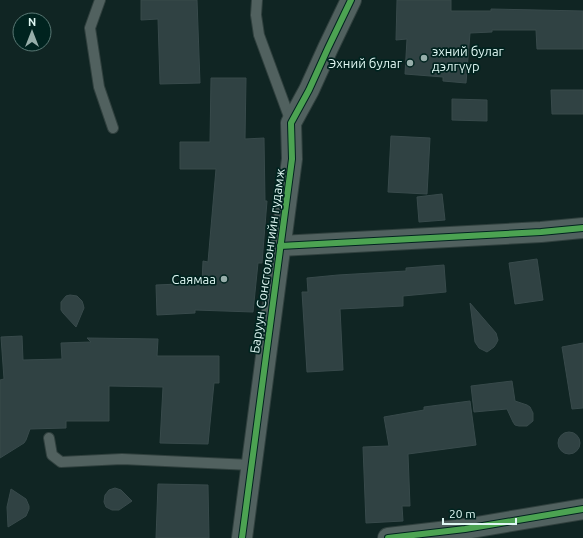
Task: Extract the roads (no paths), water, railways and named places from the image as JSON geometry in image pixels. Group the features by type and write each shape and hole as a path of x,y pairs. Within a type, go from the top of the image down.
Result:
{"street":[{"path":"291,123 309,90 351,0"},
{"name":"Баруун Сонсголонгийн гудамж","path":"242,538 292,159 291,123"},
{"path":"280,246 533,233 583,228"},
{"path":"388,538 465,529 583,509"}],"lane":[{"path":"100,0 90,28 99,86 113,128"},
{"path":"257,0 256,15 259,36 291,123"},
{"path":"49,438 52,455 61,462 122,459 251,465"}],"place":[{"name":"эхний булаг дэлгүүр","path":"424,58"},
{"name":"Эхний булаг","path":"410,63"},
{"name":"Саямаа","path":"224,279"}]}
